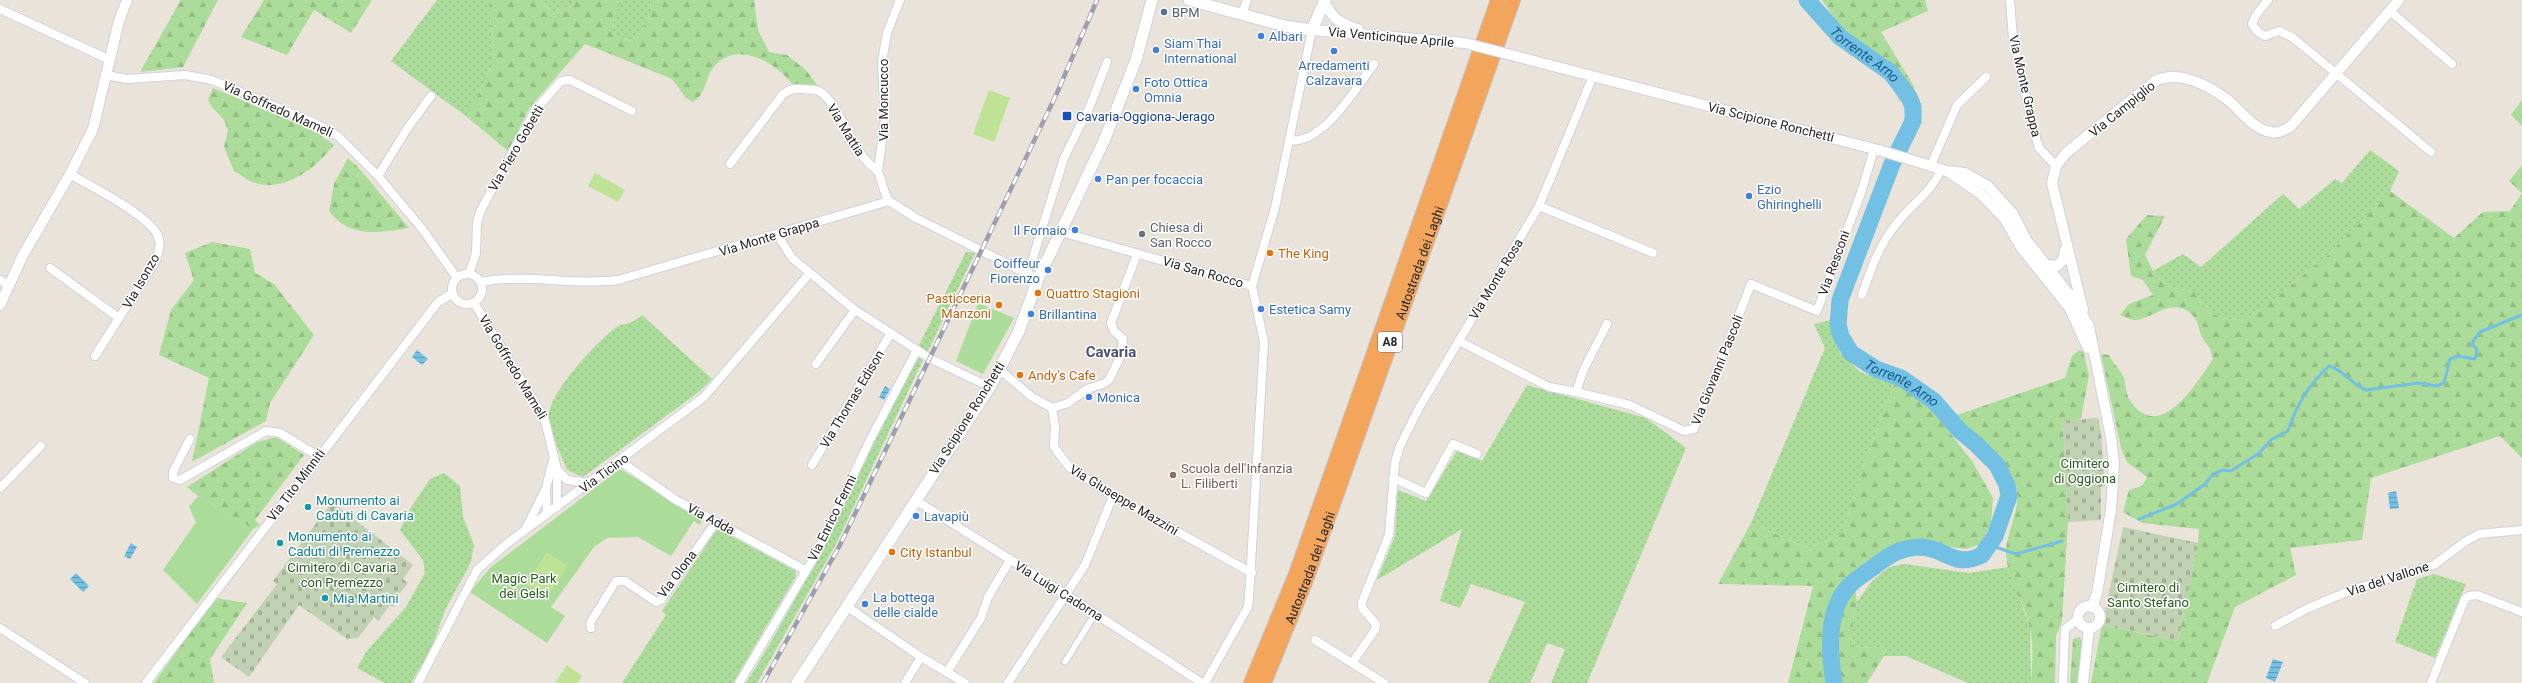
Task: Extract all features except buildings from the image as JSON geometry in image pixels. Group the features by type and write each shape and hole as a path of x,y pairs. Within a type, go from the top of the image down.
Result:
{"highway":[{"name":"Autostrada dei Laghi","path":"1251,683 1296,574 1498,0"},
{"name":"Autostrada dei Laghi","path":"1264,683 1309,573 1513,0"}],"main road":[{"name":"Via Scipione Ronchetti","path":"796,683 990,387 998,369 1024,322 1038,279 1104,141 1136,60 1152,0"},
{"name":"Via Venticinque Aprile","path":"1189,0 1312,30"},
{"path":"1312,30 1324,0"}],"street":[{"path":"0,305 4,282 70,174 93,129 127,0"},
{"name":"Via Moncucco","path":"878,171 883,148 886,119 882,62 883,47 900,0"},
{"path":"1242,14 1247,0"},
{"path":"1324,0 1330,14 1338,22 1383,36"},
{"name":"Via Monte Grappa","path":"2010,0 2013,39 2032,128 2039,148 2056,166"},
{"path":"2268,0 2256,15 2252,24 2254,29 2265,36 2279,31 2292,37 2336,75 2431,152"},
{"name":"Via Campiglio","path":"2084,316 2071,270 2052,183 2056,166 2066,153 2155,81 2164,77 2173,76 2191,80 2228,100 2255,124 2272,133 2291,126 2399,0"},
{"path":"0,9 110,60"},
{"path":"2390,11 2452,64"},
{"path":"1205,683 1248,606 1252,573 1264,342 1252,286 1275,208 1312,30"},
{"name":"Via Venticinque Aprile","path":"1312,30 1465,43 1593,76"},
{"path":"1011,268 1023,270 1028,269 1031,264 1064,158 1093,100 1107,62"},
{"path":"1289,140 1295,141 1308,137 1325,126 1374,64"},
{"name":"Via Goffredo Mameli","path":"106,75 126,79 185,75 212,80 315,124 338,136 378,176 422,230 456,278"},
{"name":"Via Scipione Ronchetti","path":"1593,76 1908,158 1944,170 1981,194 1993,206 2005,219 2020,246 2060,289"},
{"name":"Via Monte Rosa","path":"1352,663 1375,630 1376,624 1362,608 1362,602 1389,535 1395,462 1406,433 1458,341 1539,206 1593,76"},
{"path":"1931,165 1957,105 1986,77"},
{"name":"Via Piero Gobetti","path":"469,274 477,248 477,222 481,210 536,109 561,81 570,80 632,111"},
{"name":"Via Mattia","path":"730,164 783,94 790,89 802,89 818,91 831,104 865,161 878,171"},
{"path":"378,176 407,128 431,96"},
{"name":"Via Resconi","path":"1752,284 1817,311 1878,150"},
{"path":"1862,295 1873,260 1884,241 1897,223 1933,185 1944,170"},
{"name":"Via Scipione Ronchetti","path":"1944,170 1965,173 1988,186 2012,214 2027,241 2046,265 2060,289"},
{"path":"878,171 889,201 916,218 1011,268 1038,279"},
{"name":"Via Isonzo","path":"70,174 148,221 159,239 159,250 156,260 95,356"},
{"name":"Via Monte Grappa","path":"481,282 520,277 586,282 618,280 889,201"},
{"path":"1539,206 1653,253"},
{"name":"Via San Rocco","path":"1061,232 1252,286"},
{"path":"777,234 785,249 809,274 855,310 931,359 990,387"},
{"path":"2046,265 2057,266 2063,260 2066,248"},
{"path":"998,369 1032,397 1052,408 1068,403 1087,389 1103,384 1109,380 1121,355 1123,344 1123,339 1114,331 1111,323 1137,254"},
{"path":"50,268 119,318"},
{"path":"2060,289 2071,270"},
{"path":"469,274 474,275 481,282 482,294 474,303 465,304 457,300 453,293 452,285 456,278 469,274"},
{"name":"Via Ticino","path":"418,683 477,570 525,530 620,461 704,397 809,274"},
{"name":"Via Giovanni Pascoli","path":"1458,341 1549,387 1630,405 1684,431 1694,429 1752,284"},
{"path":"2060,289 2084,316 2089,327 2095,365 2111,437 2114,488 2097,593 2092,607"},
{"path":"2060,289 2076,320 2095,365"},
{"name":"Via Tito Minniti","path":"146,683 318,456 438,302 453,293"},
{"name":"Via Goffredo Mameli","path":"474,303 544,417 557,469 557,507"},
{"path":"816,364 855,310"},
{"path":"1576,392 1584,369 1607,324"},
{"name":"Via Thomas Edison","path":"812,465 892,333"},
{"name":"Via Enrico Fermi","path":"739,683 818,550 869,442 917,350"},
{"name":"Via Giuseppe Mazzini","path":"1052,408 1055,427 1053,442 1056,452 1070,468 1113,496 1252,573"},
{"path":"190,438 173,472 173,478 176,480 180,480 266,431 280,433 318,456"},
{"path":"1393,478 1426,493 1453,444 1477,454"},
{"path":"0,488 41,446"},
{"name":"Via Goffredo Mameli","path":"525,530 546,488 553,457"},
{"name":"Via Adda","path":"620,461 676,500 805,570"},
{"path":"557,469 567,480 590,483"},
{"name":"Via Goffredo Mameli","path":"546,488 547,514"},
{"path":"1008,683 1065,594 1070,591 1085,564 1113,496"},
{"name":"Via Luigi Cadorna","path":"915,500 1065,594 1202,683"},
{"name":"Via Olona","path":"591,628 590,624 616,581 625,581 656,602 661,600 716,522"},
{"name":"Via del Vallone","path":"2275,626 2306,609 2354,589 2434,565 2466,541 2479,534 2522,530"},
{"path":"946,672 981,618 988,597 1010,560"},
{"path":"2431,683 2465,599 2469,596 2477,595 2522,612"},
{"path":"846,606 921,657 965,683"},
{"path":"2063,683 2065,629 2078,618 2082,609 2092,607"},
{"path":"2089,628 2098,623 2100,618 2099,614 2092,607"},
{"path":"1065,662 1095,614"},
{"path":"2078,618 2082,625 2089,628"},
{"path":"0,628 85,683"},
{"path":"2083,683 2089,628"},
{"path":"1315,640 1384,683"},
{"path":"905,683 921,657"}],"green space":[{"path":"181,0 218,0 183,67 140,72"},
{"path":"264,0 372,0 351,33 314,10 287,55 241,37"},
{"path":"437,0 489,0 494,62 467,117 391,61"},
{"path":"489,0 540,0 552,12 559,11 572,5 574,0 622,0 614,16 612,31 621,38 635,42 652,12 650,0 754,0 758,30 769,52 787,55 806,70 822,92 804,84 792,84 776,68 755,57 732,55 722,59 713,68 703,91 693,102 686,98 672,79 585,44 530,107 508,151 467,117 494,62"},
{"path":"540,0 574,0 572,5 559,11 552,12"},
{"path":"622,0 650,0 652,12 635,42 621,38 612,31 614,16"},
{"path":"1822,0 1925,0 1928,11 1881,32 1915,88 1900,102 1891,83 1835,19"},
{"path":"213,88 314,131 334,145 310,169 281,184 259,184 246,179 234,171 224,147 228,130 224,120 211,106 208,100"},
{"path":"989,90 1010,98 994,142 973,134"},
{"path":"2522,100 2522,126 2511,115"},
{"path":"2370,150 2399,171 2390,191 2328,255 2260,311 2244,320 2225,319 2208,312 2193,291 2167,287 2153,271 2183,254 2201,267 2283,194 2299,209 2335,179 2342,183"},
{"path":"348,158 357,166 409,228 376,232 355,230 337,220 329,211 334,184"},
{"path":"2522,165 2522,193 2509,181"},
{"path":"595,173 625,190 618,202 588,186"},
{"path":"2390,191 2454,238 2483,212 2510,211 2522,193 2522,458 2500,436 2371,478 2362,540 2290,548 2296,575 2235,607 2207,683 2091,683 2102,625 2178,641 2198,543 2199,529 2142,523 2123,512 2129,490 2142,486 2147,477 2127,462 2121,448 2101,354 2109,355 2121,373 2124,378 2129,399 2140,412 2152,416 2164,414 2176,406 2196,383 2213,359 2210,348 2201,335 2194,317 2186,310 2178,307 2170,308 2148,317 2134,320 2120,315 2129,304 2153,295 2143,280 2131,276 2126,239 2147,215 2165,216 2145,255 2153,271 2167,287 2193,291 2208,312 2225,319 2244,320 2260,311 2328,255"},
{"path":"212,242 250,249 255,273 274,284 314,335 270,403 266,421 192,462 209,378 159,355 171,310 194,280 185,253"},
{"path":"966,252 975,253 927,353 918,347"},
{"path":"978,303 1014,318 983,374 956,361"},
{"path":"642,315 712,379 700,391 583,477 567,470 550,426 550,410 563,384 596,345 615,328 634,321"},
{"path":"1831,320 1840,353 1860,372 1894,384 1866,458 1842,534 1808,548 1751,523 1825,348 1814,324"},
{"path":"2079,350 2083,351 2089,375 2081,419 2063,422 2068,522 2062,621 2056,636 2055,683 2031,683 2032,649 2030,628 2028,618 2009,572 2006,553 2017,497 2013,478 2008,469 1994,452 1951,417 2065,378 2072,356"},
{"path":"917,357 923,360 836,544 757,683 746,683 793,604"},
{"path":"1894,384 1929,406 1972,461 1993,498 1991,523 1981,544 1966,549 1910,542 1883,552 1853,575 1857,602 1849,646 1874,648 1883,646 1884,656 1867,683 1788,683 1813,586 1718,584 1751,523 1808,548 1842,534 1866,458"},
{"path":"1527,385 1646,418 1686,448 1587,683 1551,683 1565,649 1547,643 1530,683 1488,683 1525,602 1471,584 1460,608 1440,601 1462,529 1377,580 1395,536 1398,490 1426,501 1457,451 1482,461"},
{"name":"Cimitero di Oggiona","path":"2098,418 2101,432 2105,486 2101,487 2101,520 2068,522 2063,421"},
{"path":"276,437 304,455 255,520 260,525 253,529 198,496 187,487 257,442"},
{"name":"Magic Park dei Gelsi","path":"620,469 703,519 700,525 694,521 671,556 638,537 607,538 594,547 551,607 565,616 547,643 470,592 490,568"},
{"path":"444,473 460,486 463,517 474,545 471,562 445,610 432,647 411,683 385,683 357,668 366,652 406,607 425,573 423,560 400,530 410,509 430,479"},
{"path":"198,496 253,529 197,604 163,570 196,522 189,507"},
{"name":"Cimitero di Cavaria con Premezzo","path":"332,502 413,565 403,579 408,583 396,598 398,600 393,607 390,605 378,621 374,617 358,638 347,639 299,605 249,677 221,657 277,584 273,581"},
{"name":"Cimitero di Santo Stefano","path":"2123,527 2198,543 2178,641 2102,625"},
{"path":"720,530 796,571 796,576 733,683 622,683 666,615 662,611 716,531"},
{"path":"547,552 568,566 546,598 525,584"},
{"path":"1904,564 1969,573 2008,567 2030,627 2031,683 1968,683 1906,656 1884,656 1883,646 1874,648 1849,646 1857,602 1872,581 1889,567"},
{"path":"2434,574 2466,584 2435,658 2395,642 2417,579"},
{"path":"215,598 247,603 210,659 214,683 154,683"},
{"path":"2079,637 2084,643 2079,683 2070,683 2073,639"},
{"path":"567,665 582,676 577,683 555,683"}],"water":[{"path":"417,350 428,359 422,365 412,357"},
{"path":"885,386 890,389 884,400 879,397"},
{"path":"2396,491 2399,508 2390,509 2388,493"},
{"path":"131,543 137,547 130,559 124,556"},
{"path":"76,573 89,586 83,592 70,579"},
{"path":"2273,659 2283,662 2275,682 2266,678"}],"waterway":[{"name":"Torrente Arno","path":"1807,0 1840,37 1891,73 1909,97 1913,107 1913,121 1892,164 1840,300 1838,325 1841,336 1851,353 1876,369 1901,378 1934,401 1960,431 1976,444 1997,465 2007,485 2009,496 1995,536 1982,555 1964,560 1950,557 1930,548 1908,548 1885,558 1850,585 1842,595 1833,618 1831,631 1831,658 1834,683"},
{"path":"2139,519 2177,504 2205,484 2213,474 2223,470 2231,471 2259,453 2272,439 2288,431 2299,404 2309,388 2329,366 2339,371 2356,385 2366,390 2418,383 2437,386 2444,383 2450,359 2458,356 2475,359 2477,350 2472,343 2480,332 2522,315"},
{"path":"1990,545 2016,554 2062,541"}],"railway":[{"path":"763,683 840,545 1057,93 1097,0"}],"place":[{"name":"BPM","path":"1164,12"},
{"name":"Albari","path":"1261,36"},
{"name":"Siam Thai International","path":"1156,50"},
{"name":"Arredamenti Calzavara","path":"1334,51"},
{"name":"Foto Ottica Omnia","path":"1136,89"},
{"name":"Cavaria-Oggiona-Jerago","path":"1067,116"},
{"name":"Pan per focaccia","path":"1098,179"},
{"name":"Ezio Ghiringhelli","path":"1749,196"},
{"name":"Il Fornaio","path":"1075,230"},
{"name":"Chiesa di San Rocco","path":"1142,234"},
{"name":"The King","path":"1270,253"},
{"name":"Coiffeur Fiorenzo","path":"1048,270"},
{"name":"Quattro Stagioni","path":"1038,293"},
{"name":"Pasticceria Manzoni","path":"999,305"},
{"name":"Estetica Samy","path":"1261,309"},
{"name":"Brillantina","path":"1031,314"},
{"name":"Andy's Cafe","path":"1020,375"},
{"name":"Monica","path":"1089,397"},
{"name":"Scuola dell'Infanzia L. Filiberti","path":"1173,475"},
{"name":"Monumento ai Caduti di Cavaria","path":"308,507"},
{"name":"Lavapiù","path":"916,516"},
{"name":"Monumento ai Caduti di Premezzo","path":"280,543"},
{"name":"City Istanbul","path":"892,552"},
{"name":"Mia Martini","path":"325,598"},
{"name":"La bottega delle cialde","path":"865,604"}],"district":[{"name":"Cavaria","path":"1111,352"}]}
